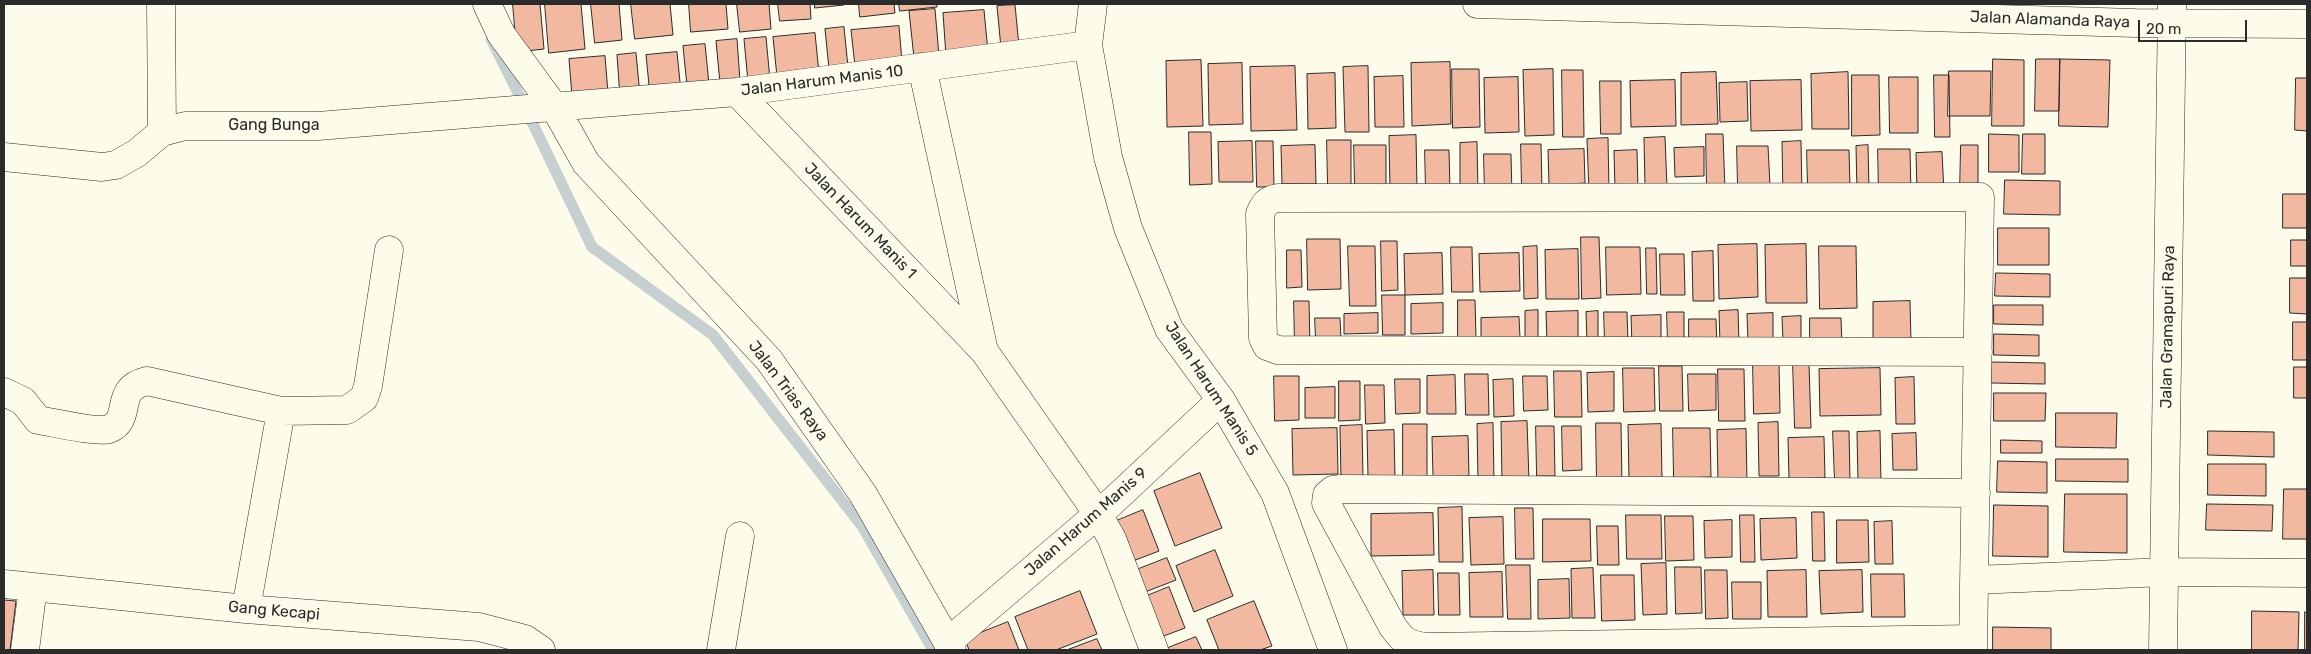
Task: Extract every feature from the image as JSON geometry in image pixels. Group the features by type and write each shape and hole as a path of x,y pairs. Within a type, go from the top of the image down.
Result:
{"street":[{"path":"162,4 162,132"},
{"name":"Jalan Trias Raya","path":"487,4 501,34 555,108 586,163 769,360 863,494 951,646"},
{"name":"Jalan Harum Manis 5","path":"1093,4 1088,46 1108,157 1128,228 1170,328 1221,400 1275,493 1332,650"},
{"name":"Jalan Alamanda Raya","path":"1477,4 2172,13 2307,24"},
{"name":"Jalan Gramapuri Raya","path":"2163,650 2172,13"},
{"name":"Jalan Harum Manis 10","path":"555,108 737,92 1088,46"},
{"name":"Jalan Harum Manis 1","path":"922,67 984,351"},
{"name":"Jalan Harum Manis 1","path":"737,92 984,351 1098,514 1112,539 1154,650"},
{"name":"Gang Bunga","path":"4,157 102,167 116,165 123,161 162,132 185,126 318,126 555,108"},
{"path":"1976,493 1333,490 1327,495 1326,504 1393,627 1404,642 1411,645 1426,647 1973,645 1975,580 1976,493 1978,352 1980,197 1278,198 1269,199 1260,214 1263,338 1267,346 1278,350 1978,352"},
{"path":"4,392 23,401 38,420 93,429 108,429 121,419 129,390 135,384 147,381 281,411 347,410 364,398 368,386 389,250"},
{"name":"Jalan Harum Manis 9","path":"951,646 1221,400"},
{"path":"246,609 281,411"},
{"path":"721,650 740,536"},
{"path":"1975,580 2165,572 2307,573"},
{"name":"Gang Kecapi","path":"4,584 246,609 479,627 525,639 541,650"},
{"path":"25,650 33,587"}],"building":[{"path":"513,4 540,4 544,49 517,52"},
{"path":"545,4 581,4 585,49 549,53"},
{"path":"591,4 619,4 622,40 595,43"},
{"path":"631,4 670,4 673,35 635,39"},
{"path":"689,4 726,4 728,29 691,32"},
{"path":"737,4 769,4 771,29 740,32"},
{"path":"778,4 810,4 811,19 780,21"},
{"path":"815,4 844,4 844,5 815,8"},
{"path":"859,4 894,4 895,13 860,17"},
{"path":"899,4 937,4 937,7 900,11"},
{"path":"1015,5 1019,46 1001,48 997,6"},
{"path":"935,9 939,56 914,58 909,11"},
{"path":"984,10 988,52 946,56 943,13"},
{"path":"899,26 902,62 855,66 851,30"},
{"path":"844,27 848,67 829,69 825,29"},
{"path":"815,33 819,73 777,77 773,37"},
{"path":"766,37 770,80 748,82 744,39"},
{"path":"737,39 740,81 720,83 716,41"},
{"path":"705,44 709,84 687,86 683,46"},
{"path":"677,52 681,92 650,95 646,55"},
{"path":"636,53 640,95 620,97 617,55"},
{"path":"605,56 608,93 572,96 569,59"},
{"path":"1993,59 2024,60 2024,126 1992,126"},
{"path":"2036,59 2060,59 2059,111 2035,111"},
{"path":"2060,59 2110,60 2108,127 2059,126"},
{"path":"1201,60 1203,126 1167,127 1166,61"},
{"path":"1450,62 1451,124 1412,126 1411,63"},
{"path":"1242,63 1243,124 1209,125 1208,64"},
{"path":"1295,66 1297,130 1251,131 1250,67"},
{"path":"1368,66 1369,132 1345,132 1343,67"},
{"path":"1452,69 1479,69 1480,127 1453,128"},
{"path":"1553,69 1554,135 1525,136 1523,70"},
{"path":"1562,70 1583,70 1584,137 1563,137"},
{"path":"1949,71 1991,71 1990,116 1948,116"},
{"path":"1716,72 1718,124 1681,125 1681,73"},
{"path":"1848,72 1849,129 1812,129 1811,74"},
{"path":"1335,73 1336,128 1308,129 1307,74"},
{"path":"1852,75 1879,75 1880,135 1852,136"},
{"path":"1934,75 1949,75 1950,137 1935,137"},
{"path":"1403,76 1404,127 1375,127 1374,77"},
{"path":"1518,77 1519,132 1485,133 1484,78"},
{"path":"1889,77 1918,77 1918,133 1890,133"},
{"path":"2296,78 2307,78 2307,131 2295,130"},
{"path":"1675,80 1676,126 1631,127 1630,81"},
{"path":"1801,80 1802,130 1751,131 1750,81"},
{"path":"1600,81 1621,81 1621,134 1601,134"},
{"path":"1747,82 1748,121 1720,122 1719,83"},
{"path":"1189,132 1211,132 1212,184 1190,185"},
{"path":"1706,134 1723,134 1725,192 1707,192"},
{"path":"1989,134 2019,135 2019,172 1989,172"},
{"path":"2023,134 2045,134 2045,174 2022,174"},
{"path":"1416,135 1417,189 1390,190 1389,136"},
{"path":"1665,137 1667,187 1645,187 1644,138"},
{"path":"1608,138 1609,191 1589,192 1587,139"},
{"path":"1327,140 1351,140 1351,187 1328,187"},
{"path":"1252,141 1253,182 1219,182 1218,142"},
{"path":"1256,141 1273,141 1274,187 1257,187"},
{"path":"1801,141 1802,196 1783,197 1782,142"},
{"path":"1477,142 1478,193 1460,193 1460,143"},
{"path":"1521,144 1541,144 1542,190 1522,190"},
{"path":"1315,145 1316,184 1282,184 1281,146"},
{"path":"1354,145 1386,145 1386,185 1355,185"},
{"path":"1868,145 1869,190 1857,191 1856,146"},
{"path":"1961,145 1978,145 1978,192 1960,192"},
{"path":"1737,146 1768,146 1770,186 1738,188"},
{"path":"1704,147 1704,176 1675,177 1674,148"},
{"path":"1584,149 1585,183 1549,185 1548,150"},
{"path":"1878,149 1910,149 1911,195 1879,196"},
{"path":"1425,150 1449,150 1450,192 1426,192"},
{"path":"1637,150 1638,190 1615,190 1614,151"},
{"path":"1807,150 1849,150 1850,188 1808,189"},
{"path":"1942,152 1944,192 1917,192 1916,153"},
{"path":"1484,154 1511,154 1512,197 1485,197"},
{"path":"2005,180 2060,181 2060,215 2004,214"},
{"path":"2283,194 2307,194 2307,228 2283,228"},
{"path":"1998,228 2049,228 2049,265 1998,265"},
{"path":"1581,237 1599,237 1601,298 1582,299"},
{"path":"1307,239 1340,239 1341,289 1308,290"},
{"path":"2291,240 2307,240 2307,266 2291,266"},
{"path":"1381,241 1397,241 1398,290 1382,291"},
{"path":"1757,244 1758,297 1719,299 1718,245"},
{"path":"1806,244 1807,303 1766,303 1765,245"},
{"path":"1348,246 1375,246 1376,306 1350,306"},
{"path":"1537,246 1538,298 1524,299 1523,247"},
{"path":"1819,246 1856,246 1857,308 1820,309"},
{"path":"1451,247 1472,247 1473,292 1452,292"},
{"path":"1606,247 1640,247 1641,294 1607,295"},
{"path":"1646,248 1656,248 1657,294 1647,294"},
{"path":"1578,249 1579,299 1546,299 1545,250"},
{"path":"1287,250 1301,250 1302,287 1287,288"},
{"path":"1713,251 1714,301 1693,301 1692,252"},
{"path":"1442,253 1443,294 1405,295 1404,254"},
{"path":"1519,253 1520,291 1480,292 1479,254"},
{"path":"1660,254 1684,254 1685,295 1661,295"},
{"path":"1996,273 2050,274 2050,297 1995,296"},
{"path":"2290,278 2307,278 2307,314 2290,313"},
{"path":"1382,295 1405,295 1405,335 1383,335"},
{"path":"1458,300 1475,300 1476,338 1458,338"},
{"path":"1294,301 1309,301 1310,347 1295,347"},
{"path":"1910,301 1911,342 1873,343 1873,302"},
{"path":"1443,303 1443,333 1411,334 1411,304"},
{"path":"1994,305 2043,305 2043,325 1994,324"},
{"path":"1538,310 1538,338 1525,338 1525,311"},
{"path":"1738,310 1739,344 1720,344 1719,311"},
{"path":"1578,311 1578,342 1547,343 1546,312"},
{"path":"1598,311 1598,342 1587,342 1586,312"},
{"path":"1604,312 1627,312 1628,342 1605,343"},
{"path":"1667,312 1684,312 1684,345 1668,345"},
{"path":"1378,313 1378,333 1344,334 1344,314"},
{"path":"1773,313 1773,341 1748,342 1747,314"},
{"path":"1661,315 1661,345 1632,346 1631,316"},
{"path":"1801,316 1801,340 1783,340 1782,317"},
{"path":"1519,317 1520,338 1481,339 1481,318"},
{"path":"1315,318 1340,318 1341,340 1316,340"},
{"path":"1810,318 1841,318 1842,345 1810,346"},
{"path":"1689,319 1716,319 1717,348 1689,348"},
{"path":"2293,322 2307,322 2307,360 2293,360"},
{"path":"1994,334 2039,335 2039,356 1994,355"},
{"path":"1992,362 2045,363 2045,384 1991,383"},
{"path":"1753,364 1779,364 1780,413 1754,414"},
{"path":"1793,364 1809,364 1811,428 1795,428"},
{"path":"1659,366 1682,366 1683,411 1660,411"},
{"path":"2294,367 2307,367 2307,398 2294,398"},
{"path":"1623,368 1654,368 1655,411 1624,412"},
{"path":"1880,368 1881,415 1820,416 1819,369"},
{"path":"1718,369 1744,369 1745,421 1719,421"},
{"path":"1554,371 1581,371 1582,417 1555,417"},
{"path":"1614,372 1614,411 1588,412 1587,373"},
{"path":"1465,374 1488,374 1489,415 1466,415"},
{"path":"1688,374 1716,374 1716,410 1689,411"},
{"path":"1455,375 1456,414 1427,414 1427,376"},
{"path":"1274,376 1299,376 1299,420 1275,421"},
{"path":"1523,376 1547,376 1548,410 1524,411"},
{"path":"1914,377 1915,424 1896,424 1895,378"},
{"path":"1395,379 1420,379 1420,413 1396,414"},
{"path":"1513,379 1514,416 1494,417 1493,380"},
{"path":"1339,381 1360,381 1360,420 1339,421"},
{"path":"1365,385 1384,385 1385,423 1366,424"},
{"path":"1335,387 1335,418 1305,418 1305,388"},
{"path":"1994,393 2046,393 2045,421 1994,421"},
{"path":"2056,413 2117,413 2116,448 2056,447"},
{"path":"1527,421 1529,481 1502,482 1501,422"},
{"path":"1778,422 1779,476 1759,476 1758,423"},
{"path":"1493,423 1494,480 1478,481 1477,424"},
{"path":"1596,423 1621,423 1622,484 1597,485"},
{"path":"1403,424 1427,424 1427,479 1403,479"},
{"path":"1661,424 1662,479 1629,480 1628,425"},
{"path":"1362,425 1363,478 1341,478 1340,426"},
{"path":"1536,426 1554,426 1555,476 1537,476"},
{"path":"1562,426 1581,426 1582,470 1563,471"},
{"path":"1337,428 1338,474 1293,475 1292,429"},
{"path":"1673,428 1710,428 1711,477 1674,478"},
{"path":"1746,429 1747,482 1718,483 1717,430"},
{"path":"1394,430 1395,478 1368,478 1367,431"},
{"path":"1833,431 1849,431 1850,481 1835,481"},
{"path":"1880,431 1881,483 1858,483 1857,432"},
{"path":"2208,431 2274,432 2274,457 2208,455"},
{"path":"1916,433 1917,470 1893,470 1892,434"},
{"path":"1468,436 1469,476 1433,477 1432,437"},
{"path":"1824,437 1825,478 1789,479 1788,438"},
{"path":"2001,440 2042,441 2042,453 2001,453"},
{"path":"2056,459 2128,459 2128,482 2056,481"},
{"path":"1998,461 2047,462 2047,493 1997,492"},
{"path":"2208,464 2266,464 2266,496 2208,495"},
{"path":"1200,473 1222,528 1175,546 1154,491"},
{"path":"2284,489 2307,489 2307,539 2283,539"},
{"path":"2065,494 2127,494 2127,553 2064,552"},
{"path":"2207,504 2273,505 2272,531 2206,530"},
{"path":"1994,505 2048,506 2048,557 1993,556"},
{"path":"1462,507 1463,562 1439,562 1438,508"},
{"path":"1515,508 1533,508 1534,559 1516,559"},
{"path":"1143,510 1159,551 1125,564 1109,524"},
{"path":"1812,512 1824,512 1825,561 1813,561"},
{"path":"1433,513 1434,555 1371,556 1371,514"},
{"path":"1626,515 1661,515 1662,559 1627,559"},
{"path":"1740,515 1754,515 1755,562 1741,562"},
{"path":"1665,516 1693,516 1694,560 1666,561"},
{"path":"1503,517 1504,564 1471,565 1469,518"},
{"path":"1796,518 1797,558 1761,560 1760,519"},
{"path":"1543,519 1590,519 1591,561 1543,562"},
{"path":"1732,520 1732,557 1705,558 1704,521"},
{"path":"1837,520 1868,520 1869,562 1837,563"},
{"path":"1892,521 1893,564 1875,564 1874,522"},
{"path":"1597,526 1618,526 1619,565 1598,565"},
{"path":"1215,550 1233,596 1194,612 1176,566"},
{"path":"1167,558 1176,580 1140,594 1131,572"},
{"path":"1666,563 1667,614 1643,615 1641,564"},
{"path":"1506,565 1530,565 1531,619 1508,619"},
{"path":"1675,567 1701,567 1702,613 1676,614"},
{"path":"1593,568 1595,618 1572,618 1571,569"},
{"path":"1433,570 1434,615 1403,615 1402,571"},
{"path":"1705,570 1727,570 1728,618 1706,619"},
{"path":"1806,570 1807,617 1768,617 1767,571"},
{"path":"1862,570 1863,612 1821,614 1819,571"},
{"path":"1502,572 1503,617 1470,617 1469,573"},
{"path":"1438,573 1459,573 1460,615 1439,615"},
{"path":"1871,574 1904,574 1905,617 1872,617"},
{"path":"1601,575 1634,575 1635,620 1602,621"},
{"path":"1569,579 1570,618 1538,619 1538,580"},
{"path":"1732,582 1761,582 1761,619 1733,619"},
{"path":"1169,587 1185,628 1153,640 1137,600"},
{"path":"1080,591 1097,634 1056,650 1028,650 1015,617"},
{"path":"4,600 16,601 10,650 4,650"},
{"path":"1254,601 1272,646 1260,650 1219,650 1207,620"},
{"path":"2252,611 2299,612 2298,650 2252,650"},
{"path":"2305,612 2307,613 2307,650 2305,650"},
{"path":"1008,622 1019,650 969,650 965,639"},
{"path":"1993,627 2051,628 2051,650 1993,650"},
{"path":"1196,637 1202,650 1162,650"},
{"path":"1097,639 1102,650 1067,650"}],"waterway":[{"path":"491,39 521,99"},
{"path":"532,122 592,247 713,335 862,526 933,650"}]}
